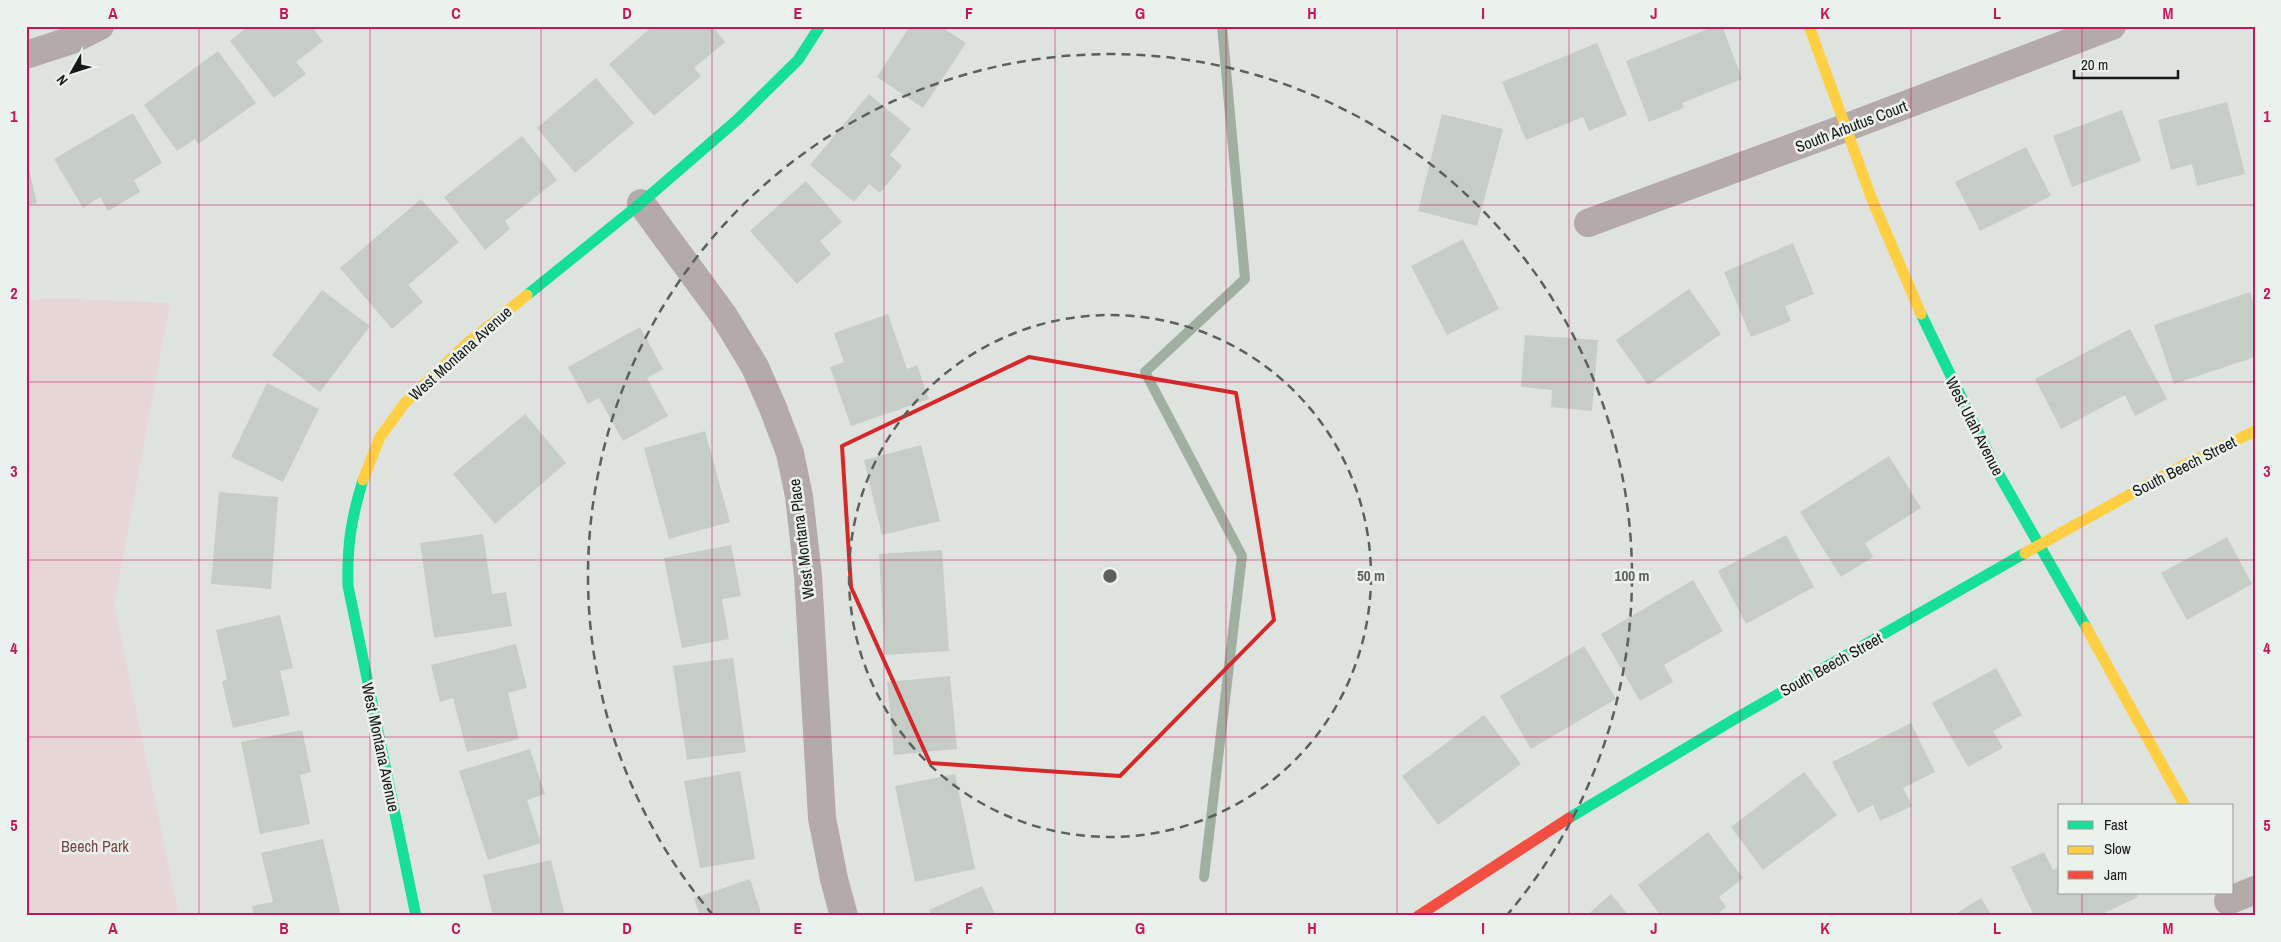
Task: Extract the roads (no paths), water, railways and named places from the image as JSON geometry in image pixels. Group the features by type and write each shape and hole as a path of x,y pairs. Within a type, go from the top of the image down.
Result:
{"street":[{"path":"26,55 72,40 100,26"},
{"name":"West Montana Avenue","path":"416,916 348,586 347,551 352,516 366,472 380,437 405,403 465,345 641,203 737,120 798,60 820,26"},
{"name":"West Utah Avenue","path":"1809,26 1875,210 1910,294 1972,422 2040,547 2124,690 2184,804"},
{"name":"South Arbutus Court","path":"1588,223 1845,128 2112,26"},
{"name":"West Montana Place","path":"641,203 724,316 755,367 790,453 799,496 808,576 822,818 834,879 844,916"},
{"name":"South Beech Street","path":"1418,916 1545,831 1674,753 2040,547 2148,483 2203,454 2255,431"},
{"path":"2229,903 2255,890"}],"waterway":[{"path":"1204,877 1242,556 1145,372 1245,279 1222,26"}],"park label":[{"name":"Beech Park","path":"95,846"}]}
